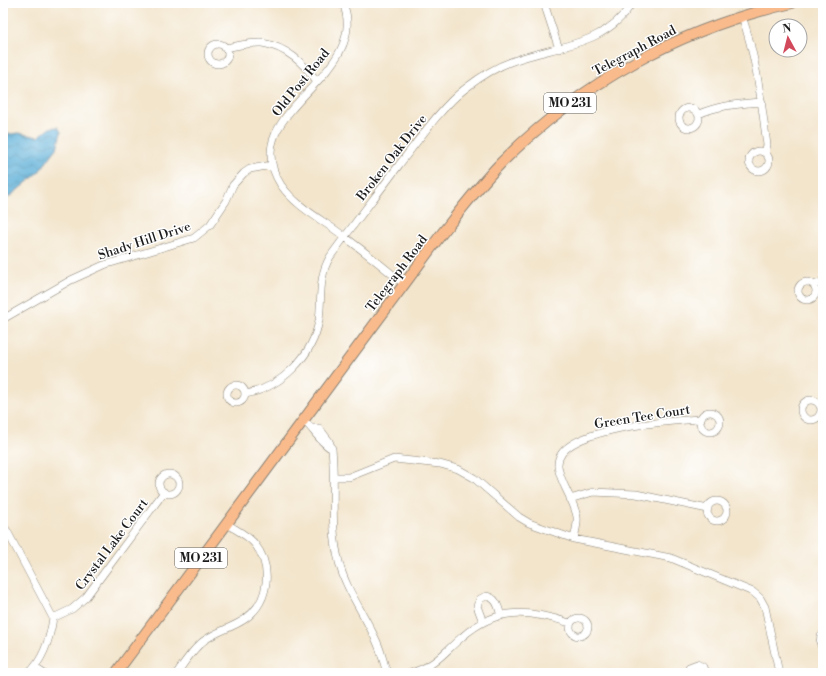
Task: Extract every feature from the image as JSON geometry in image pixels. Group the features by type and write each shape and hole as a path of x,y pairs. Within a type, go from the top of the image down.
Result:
{"main road":[{"name":"Telegraph Road","path":"116,673 404,284 481,184 517,147 550,119 596,85 645,56 692,34 742,16 792,3"}],"street":[{"name":"Old Post Road","path":"343,3 348,22 347,36 336,60 283,119 274,135 272,165 281,184 291,197 303,208 344,236 404,284"},
{"path":"544,3 559,49"},
{"name":"Broken Oak Drive","path":"245,394 256,392 285,375 298,362 308,348 318,322 320,287 326,264 344,236 424,132 465,89 488,72 513,61 594,38 608,29 632,3"},
{"path":"742,16 754,52 762,102 766,145 765,153"},
{"path":"225,48 262,43 296,57 316,81"},
{"path":"699,114 711,108 721,106 762,102"},
{"name":"Shady Hill Drive","path":"3,319 71,280 104,265 194,238 210,225 226,201 232,185 244,173 250,169 272,165"},
{"path":"815,285 823,280"},
{"name":"Green Tee Court","path":"574,538 577,518 558,464 562,453 575,442 593,434 620,428 701,419"},
{"path":"303,420 312,428 315,435 332,449 334,477 334,538 339,563 358,607 379,646 387,673"},
{"path":"334,477 349,477 394,458 440,464 458,470 474,478 519,517 529,523 552,532 574,538 671,558 753,592 760,598 765,607 779,673"},
{"name":"Crystal Lake Court","path":"53,618 72,609 86,597 164,492"},
{"path":"570,499 593,492 636,494 708,509"},
{"path":"177,673 201,643 252,614 264,595 267,582 267,570 264,560 254,543 227,524"},
{"path":"3,526 53,618 46,646 32,670 43,673"},
{"path":"483,622 477,606 480,599 486,596 493,597 497,602 501,616"},
{"path":"410,673 423,669 436,661 461,637 483,622 501,616 527,612 544,615 570,624"},
{"path":"823,635 821,636 820,642 823,651"},
{"path":"686,673 689,666 696,664 703,667 705,673"}],"water":[{"path":"58,127 61,132 57,148 38,173 3,202 3,135 18,133 38,137 50,128"}]}
